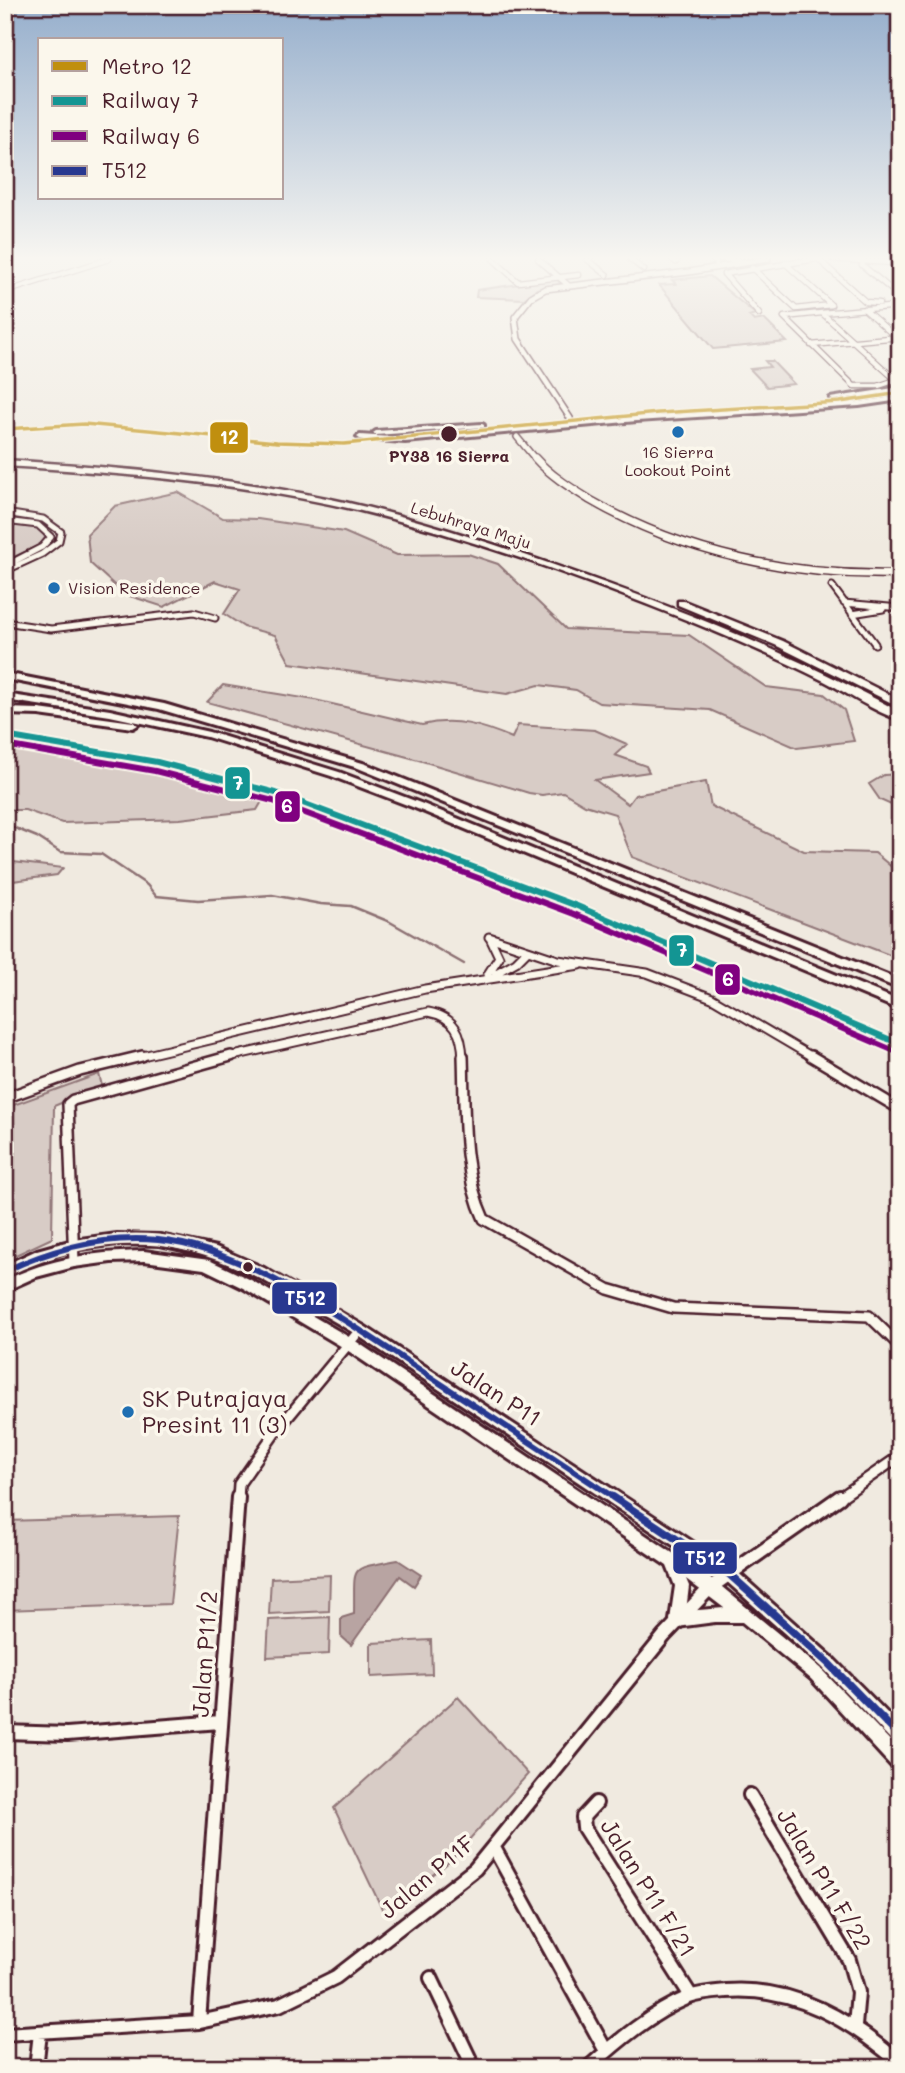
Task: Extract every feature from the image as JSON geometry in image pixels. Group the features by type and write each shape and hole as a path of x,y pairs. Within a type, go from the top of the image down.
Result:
{"highway":[{"name":"Lebuhraya Maju","path":"5,457 188,474 287,487 333,495 446,525 553,559 738,624 826,665 900,704"},
{"name":"Lebuhraya Maju","path":"5,463 186,480 280,493 327,501 439,531 543,564 729,632 900,717"},
{"path":"5,676 218,721 362,766 900,985"},
{"path":"5,682 75,689"},
{"path":"5,697 150,721 284,757 408,802 900,1006"},
{"path":"5,711 38,712 158,729 284,757"}],"main road":[{"path":"900,389 852,397 416,432 407,428 406,423 400,429 387,433 364,435 405,440 859,404 900,398"},
{"path":"506,431 517,437 522,429"},
{"name":"Jalan P11","path":"5,1271 41,1254 74,1245 117,1239 160,1240 212,1251 260,1272 360,1331 729,1574 827,1662 900,1737"},
{"name":"Jalan P11","path":"5,1286 34,1272 74,1262 144,1256 205,1264 247,1284 349,1344 711,1587 816,1674 900,1763"},
{"path":"672,1560 682,1586 677,1620 715,1615 746,1615"}],"street":[{"path":"529,356 570,418"},
{"path":"822,356 854,386 878,386 896,380 869,356"},
{"path":"517,437 540,466 579,493 630,519 693,544 757,562 801,570 900,575"},
{"path":"5,513 35,516 54,522 61,532 60,541 42,554 5,568"},
{"path":"5,521 41,525 49,531 51,537 42,547 5,568"},
{"path":"832,586 874,644"},
{"path":"844,603 898,608"},
{"path":"852,614 898,608"},
{"path":"5,622 51,629 194,612 215,618"},
{"path":"484,978 499,962 500,956 489,937 527,951 580,965 647,973 703,993 900,1109"},
{"path":"484,978 507,968 527,951"},
{"path":"5,1098 51,1080 125,1060 425,989 580,965"},
{"path":"74,1262 68,1104 164,1073 364,1024 415,1013 438,1013 453,1022 462,1038 470,1166 475,1202 484,1220 608,1289 655,1305 869,1316 900,1346"},
{"name":"Jalan P11/2","path":"199,2022 239,1484 274,1434 360,1331"},
{"name":"Jalan P11F","path":"5,2034 199,2022 279,2005 336,1977 475,1869 677,1620 711,1587 900,1456"},
{"path":"5,1732 66,1734 220,1722"},
{"name":"Jalan P11 F/22","path":"750,1796 849,1960 859,1983 860,2008 855,2026"},
{"name":"Jalan P11 F/21","path":"596,1803 583,1817 584,1828 691,1996"},
{"path":"494,1848 607,2051"},
{"path":"430,1978 474,2068"},
{"path":"588,2068 652,2019 691,1996 740,1989 782,1994 833,2012 855,2026 900,2063"},
{"path":"36,2068 40,2033"}],"shaded area":[{"path":"765,361 772,361 794,384 767,387 750,369 770,367"},
{"path":"178,492 223,518 258,519 344,532 397,555 468,554 498,564 566,629 689,635 766,687 824,694 844,710 854,741 797,748 710,710 599,703 576,690 539,685 507,694 290,663 275,635 244,627 224,614 240,589 215,581 164,607 124,594 90,563 87,534 115,506"},
{"path":"23,524 35,527 40,529 45,538 40,545 5,561 5,525"},
{"path":"223,685 315,700 422,725 445,722 468,724 512,738 518,725 595,730 627,744 615,755 646,766 649,772 595,780 628,804 635,795 706,782 711,806 804,851 875,853 900,874 895,900 900,907 900,959 632,857 615,814 585,805 563,792 542,795 529,793 207,702"},
{"path":"5,740 103,756 264,798 257,810 180,819 62,823 25,810 5,810"},
{"path":"900,774 900,809 880,800 869,784 884,775"},
{"path":"5,861 63,868 57,875 5,882"},
{"path":"99,1074 102,1086 54,1106 52,1238 5,1260 5,1108"},
{"path":"179,1516 170,1604 5,1610 5,1521"},
{"path":"398,1560 421,1575 414,1586 400,1576 351,1645 341,1636 341,1618 354,1614 357,1572 370,1565"},
{"path":"330,1575 329,1611 269,1614 271,1578"},
{"path":"330,1617 329,1654 267,1657 269,1620"},
{"path":"431,1640 432,1674 371,1677 371,1643"},
{"path":"458,1697 528,1774 449,1862 384,1913 334,1808"}],"waterway":[{"path":"5,824 37,837 60,852 101,854 147,885 156,896 198,900 272,895 321,904 351,906 390,922 464,964"}],"metro line":[{"name":"12","path":"5,429 84,424 277,442 344,444 658,413 840,402 900,393"}],"rail line":[{"name":"7","path":"5,736 157,762 276,793 577,906 900,1044"},
{"name":"6","path":"5,745 155,771 273,801 574,914 897,1052"}],"transit line":[{"name":"T512","path":"5,1271 41,1254 73,1245 117,1239 160,1240 212,1251 260,1272 360,1330 729,1574 827,1662 900,1737"}],"place":[{"name":"16 Sierra Lookout Point","path":"678,432"},
{"name":"PY38 16 Sierra","path":"449,434"},
{"name":"Vision Residence","path":"54,588"},
{"name":"SK Putrajaya Presint 11 (3)","path":"128,1412"}]}
